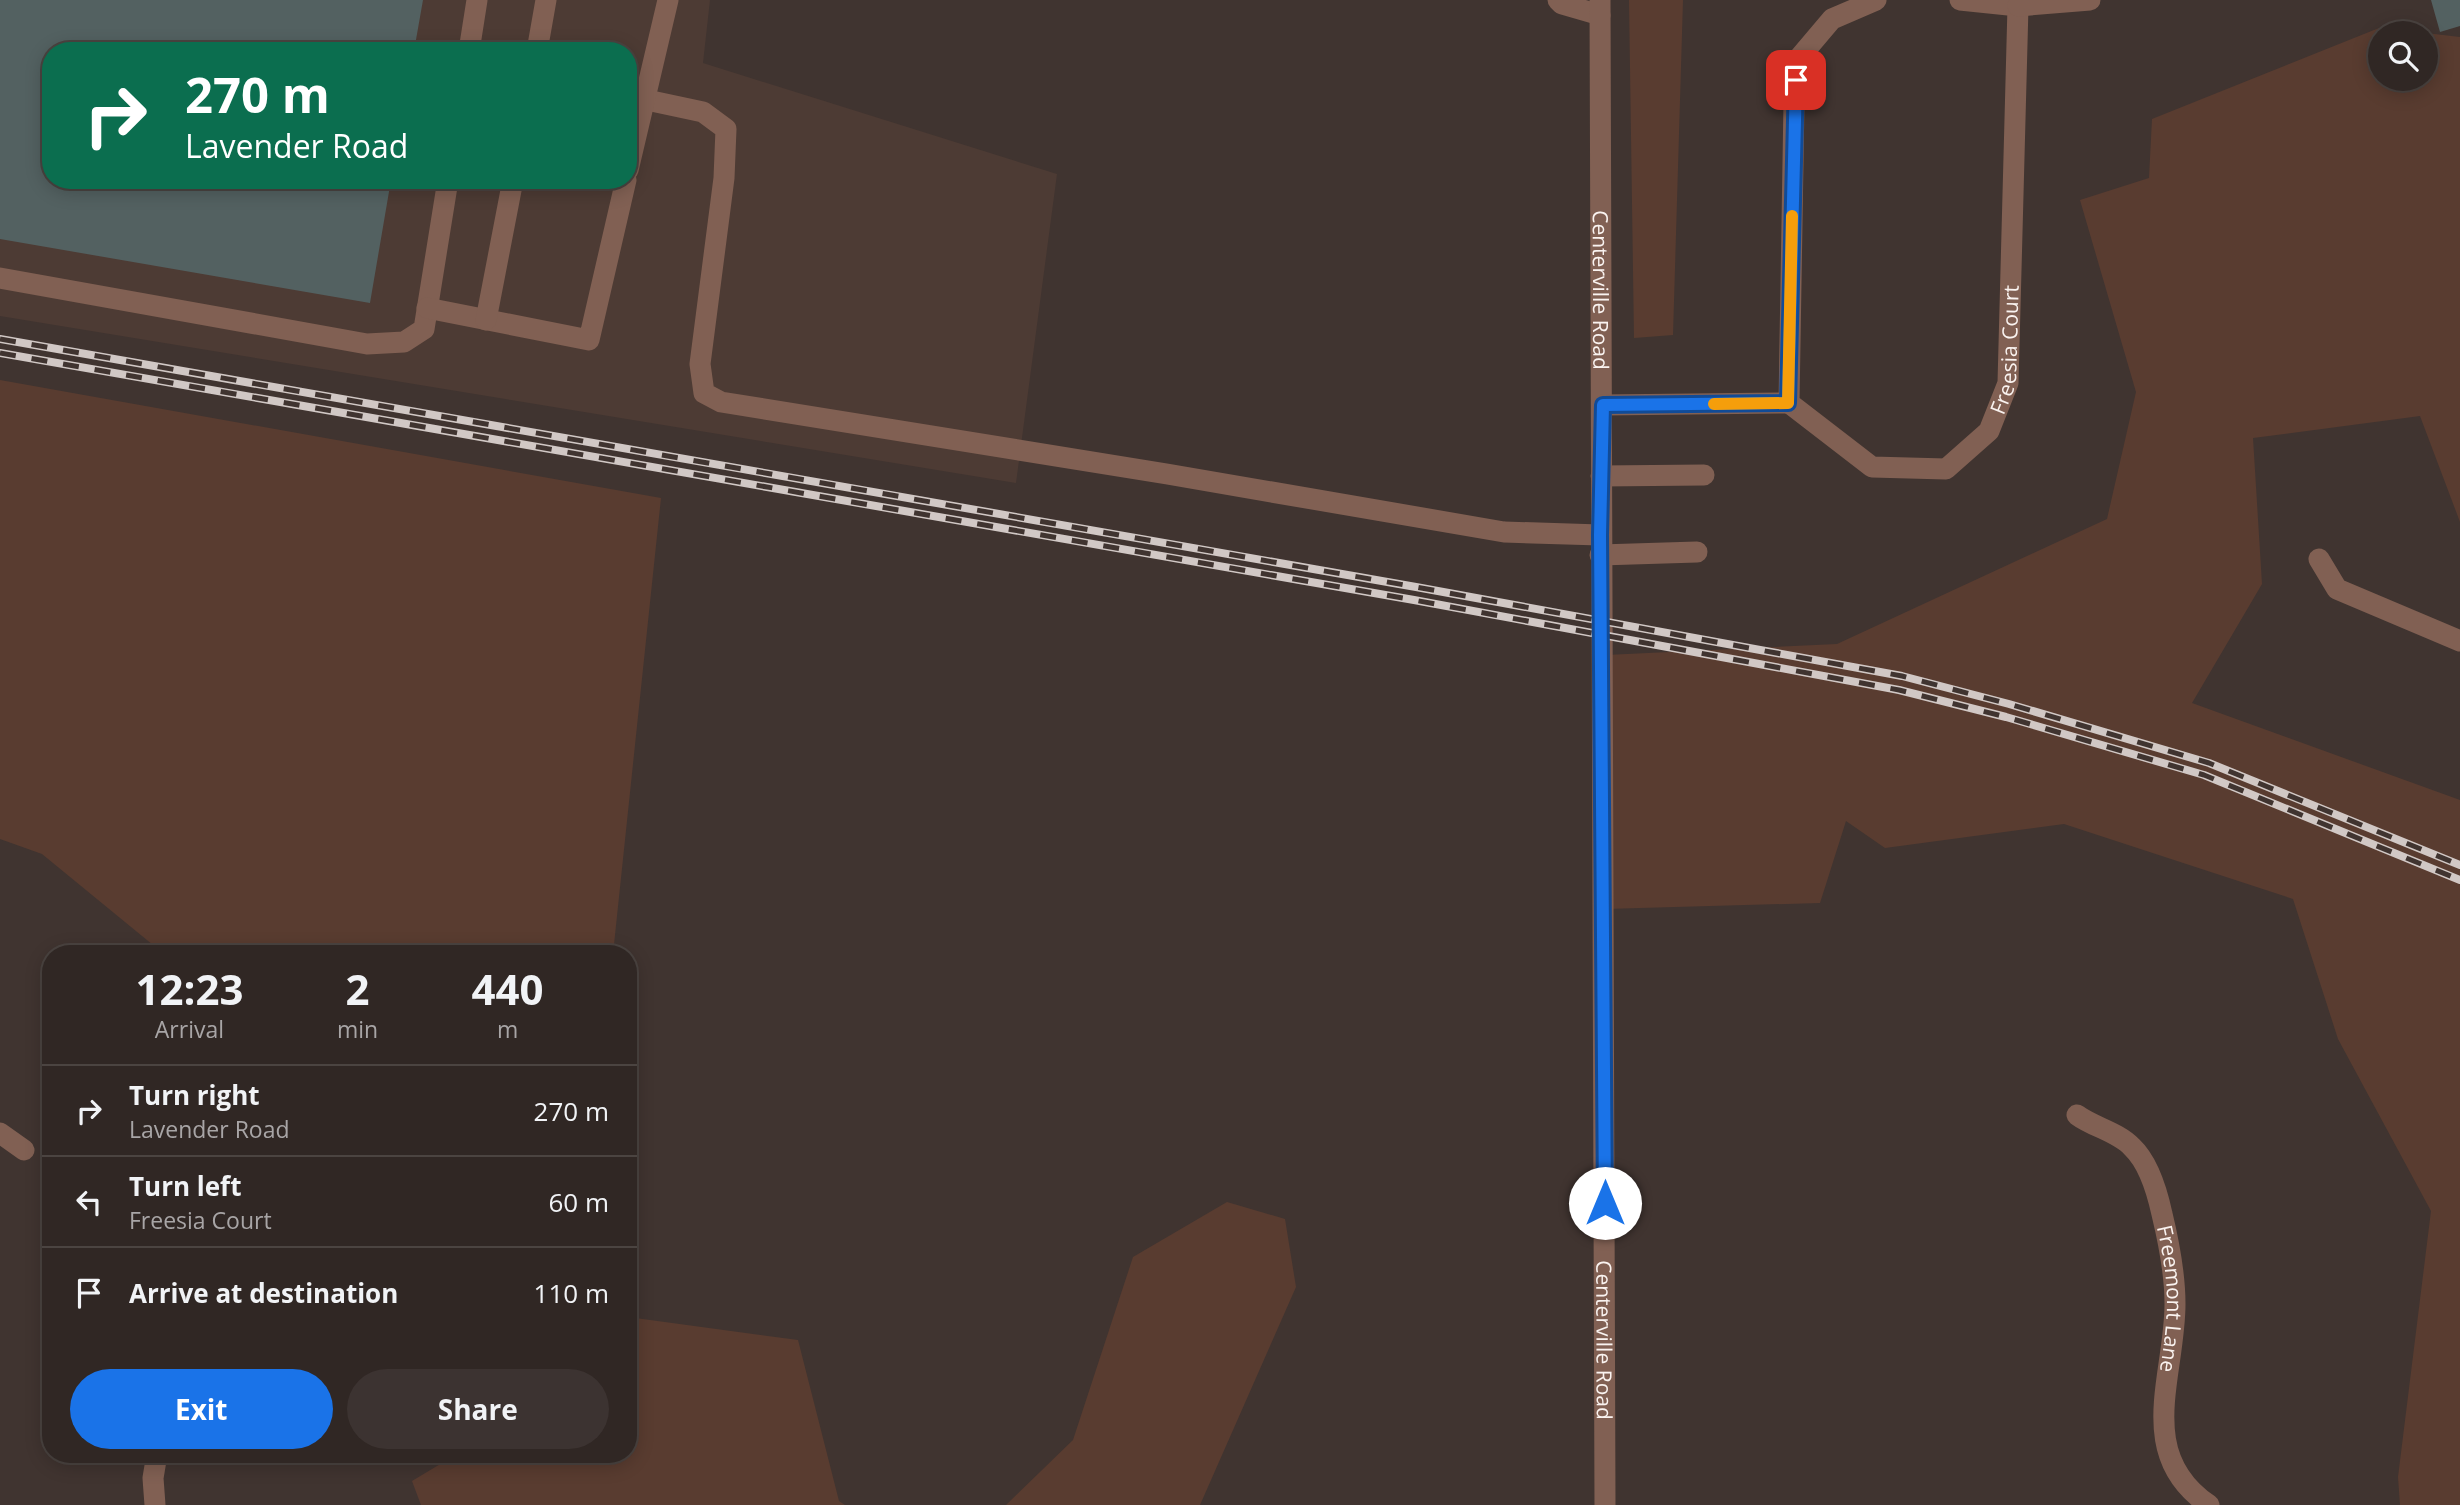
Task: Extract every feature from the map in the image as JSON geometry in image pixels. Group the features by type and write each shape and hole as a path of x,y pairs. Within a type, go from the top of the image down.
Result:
{"street":[{"path":"470,42 477,0"},
{"path":"539,42 546,0"},
{"path":"637,95 668,0"},
{"path":"1558,0 1600,8"},
{"path":"1603,405 1788,403 1794,102 1798,58 1832,19 1876,0"},
{"path":"1960,0 2018,6 2090,0"},
{"name":"Freesia Court","path":"1788,403 1872,467 1946,469 1989,431 2008,383 2018,6"},
{"name":"Centerville Road","path":"1600,8 1605,1505"},
{"path":"637,98 703,112 726,130 724,178 699,364 704,393 721,402 1154,471 1504,532 1600,545 1697,552"},
{"path":"0,278 367,344 404,342 424,329 447,189"},
{"path":"486,320 511,189"},
{"path":"427,308 589,340 624,189"},
{"path":"1601,476 1704,475"},
{"path":"2319,559 2337,589 2460,641"},
{"name":"Freemont Lane","path":"2077,1115 2131,1145 2147,1167 2160,1202 2171,1250 2175,1303 2172,1352 2162,1407 2164,1437 2179,1475 2193,1493 2209,1505"},
{"path":"0,1133 24,1150"},
{"path":"155,1505 153,1478 156,1463"}],"shaded area":[{"path":"0,0 710,0 703,63 1057,174 1016,483 0,316"},
{"path":"1629,0 1683,0 1673,335 1634,338"},
{"path":"2368,32 2368,91 2438,91 2438,34 2460,37 2460,522 2420,416 2253,438 2262,584 2192,703 2460,800 2460,1505 2400,1505 2398,1477 2431,1211 2338,1039 2293,899 2064,824 1885,848 1846,821 1820,903 1605,909 1606,655 1837,644 2107,519 2136,392 2080,200 2149,178 2152,119"},
{"path":"0,380 661,498 614,945 153,945 42,854 0,839"},
{"path":"1227,1202 1285,1219 1296,1287 1200,1505 1006,1505 1073,1440 1133,1257"},
{"path":"637,1318 798,1340 839,1501 845,1505 421,1505 412,1481 442,1463 637,1463"}],"building":[{"path":"0,0 423,0 416,42 42,42 42,189 389,189 370,303 0,239"},
{"path":"2431,0 2460,0 2460,26 2440,32"}],"railway":[{"path":"0,339 1416,587 1902,676 2009,704 2209,763 2460,865"},
{"path":"0,353 1414,600 1899,690 2006,717 2204,775 2460,880"}],"slow traffic":[{"path":"1714,404 1788,403 1792,216"}],"route":[{"path":"1605,1203 1600,535 1603,405 1788,403 1796,80"}]}
